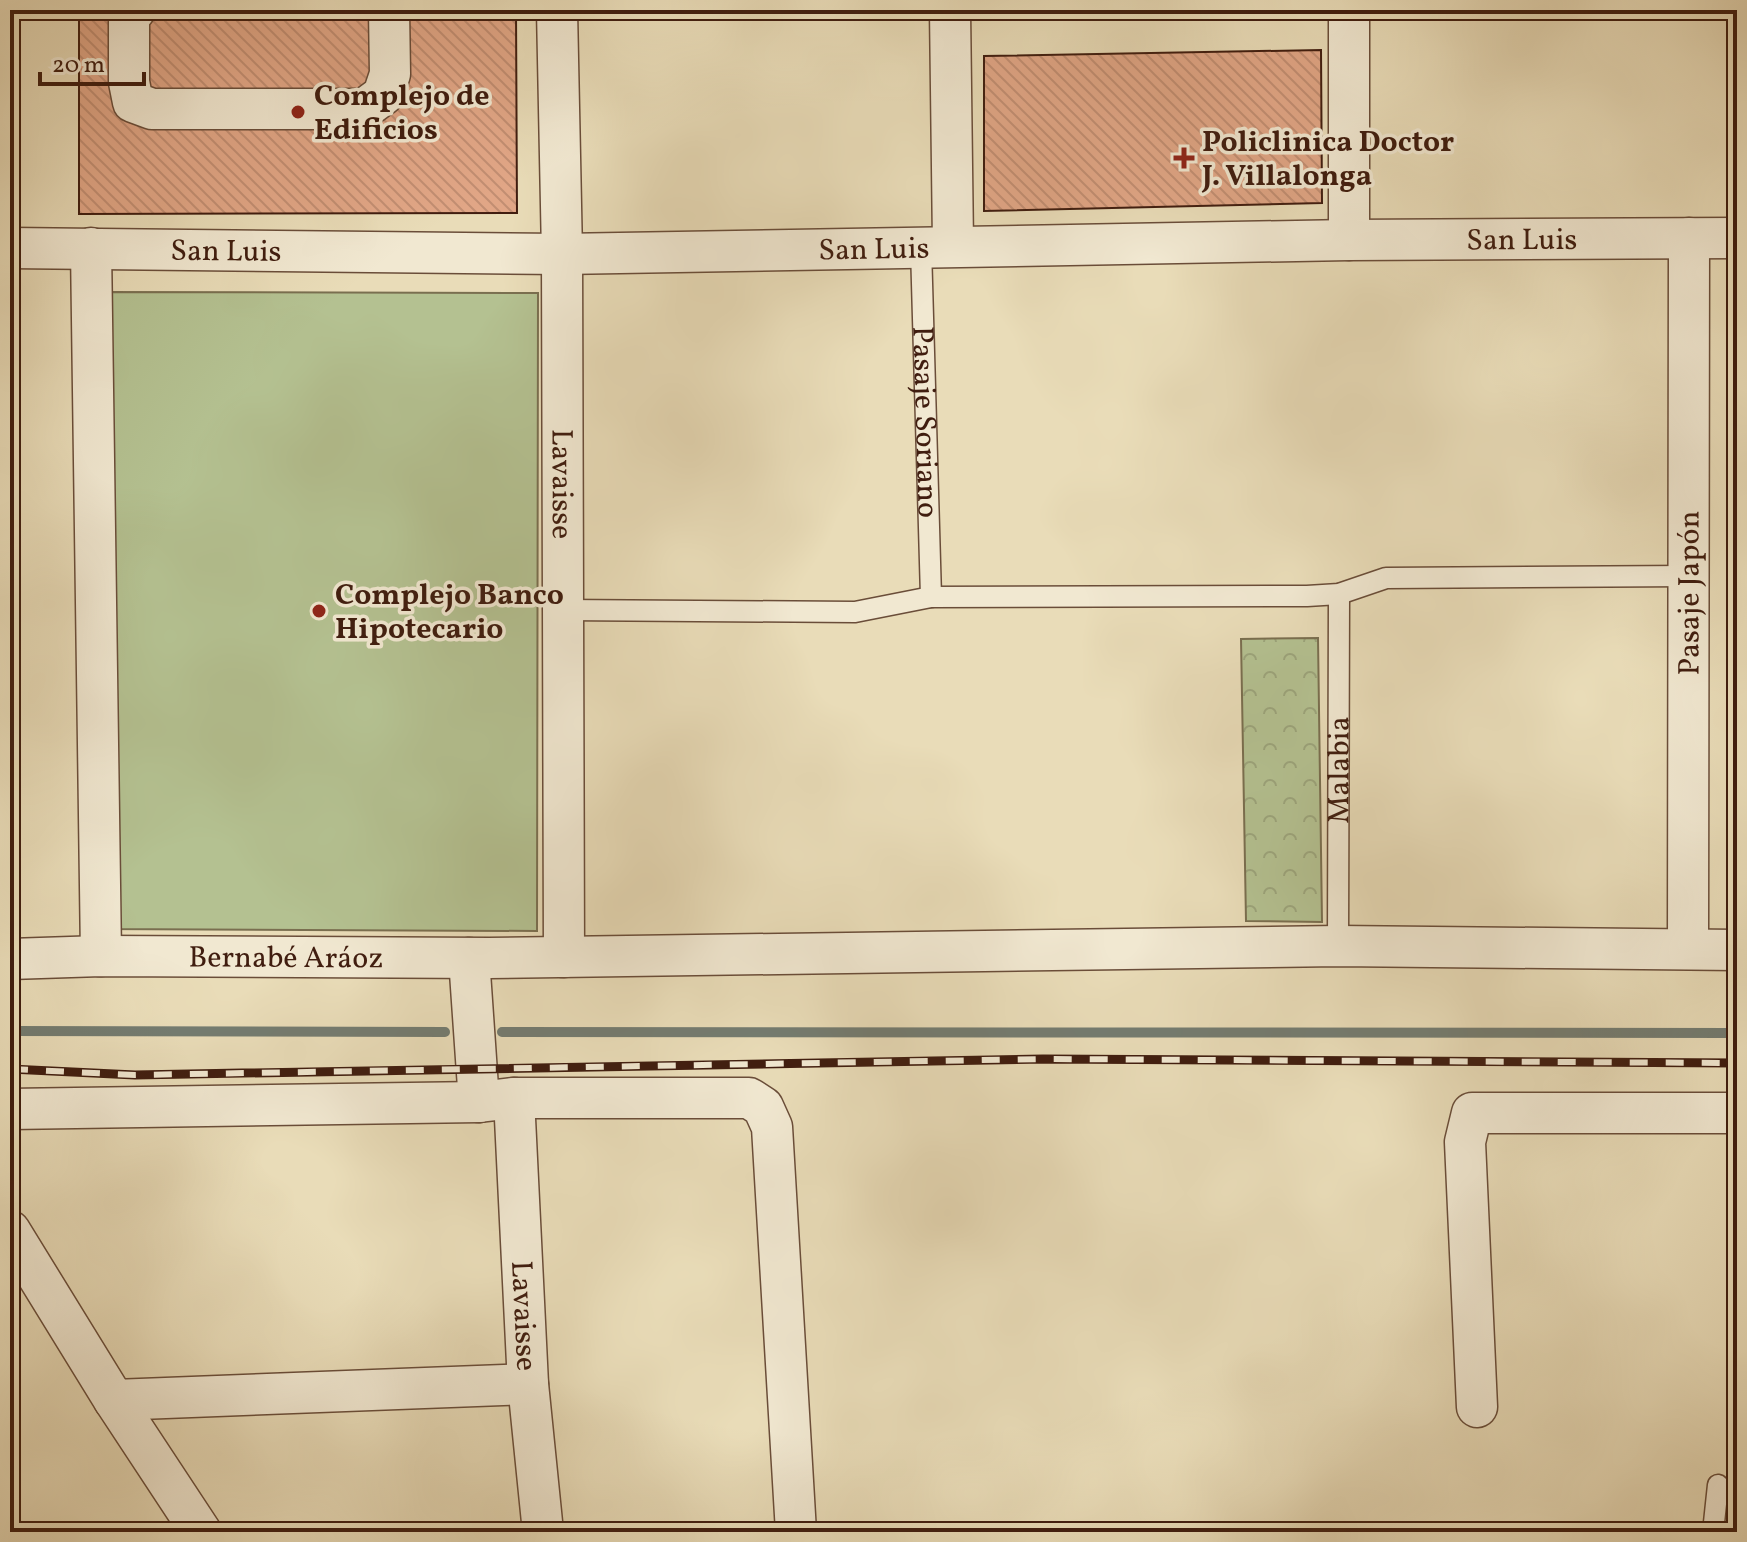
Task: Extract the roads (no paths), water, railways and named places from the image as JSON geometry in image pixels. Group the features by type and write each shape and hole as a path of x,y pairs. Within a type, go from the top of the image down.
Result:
{"street":[{"path":"135,10 129,17 129,82 133,102 152,109 364,109 383,95 390,74 389,10"},
{"name":"Lavaisse","path":"557,10 562,254 564,957"},
{"name":"Pasaje Soriano","path":"937,247 950,10"},
{"path":"1349,10 1349,240"},
{"name":"Pasaje Japón","path":"1688,949 1689,238"},
{"name":"San Luis","path":"10,248 562,254 1349,240 1737,238"},
{"path":"91,248 101,956"},
{"name":"Bernabé Aráoz","path":"10,959 101,956 469,958 1338,946 1737,950"},
{"name":"Lavaisse","path":"469,958 496,1100 543,1532"},
{"path":"10,1109 749,1098 763,1107 772,1127 796,1532"},
{"path":"1477,1407 1465,1142 1472,1113 1737,1113"},
{"path":"10,1231 114,1400 201,1532"},
{"path":"114,1400 528,1384"}],"lane":[{"name":"Pasaje Soriano","path":"931,597 937,247"},
{"path":"563,610 855,612 931,597 1339,594 1386,578 1690,576"},
{"name":"Malabia","path":"1338,946 1339,594"},
{"path":"1713,1532 1718,1485"}],"waterway":[{"path":"10,1031 445,1032"},
{"path":"502,1032 1737,1033"}],"railway":[{"path":"10,1069 135,1075 1043,1059 1737,1063"}],"place":[{"name":"Complejo de Edificios","path":"298,112"},
{"name":"Policlinica Doctor J. Villalonga","path":"1184,158"},
{"name":"Complejo Banco Hipotecario","path":"319,611"}]}
